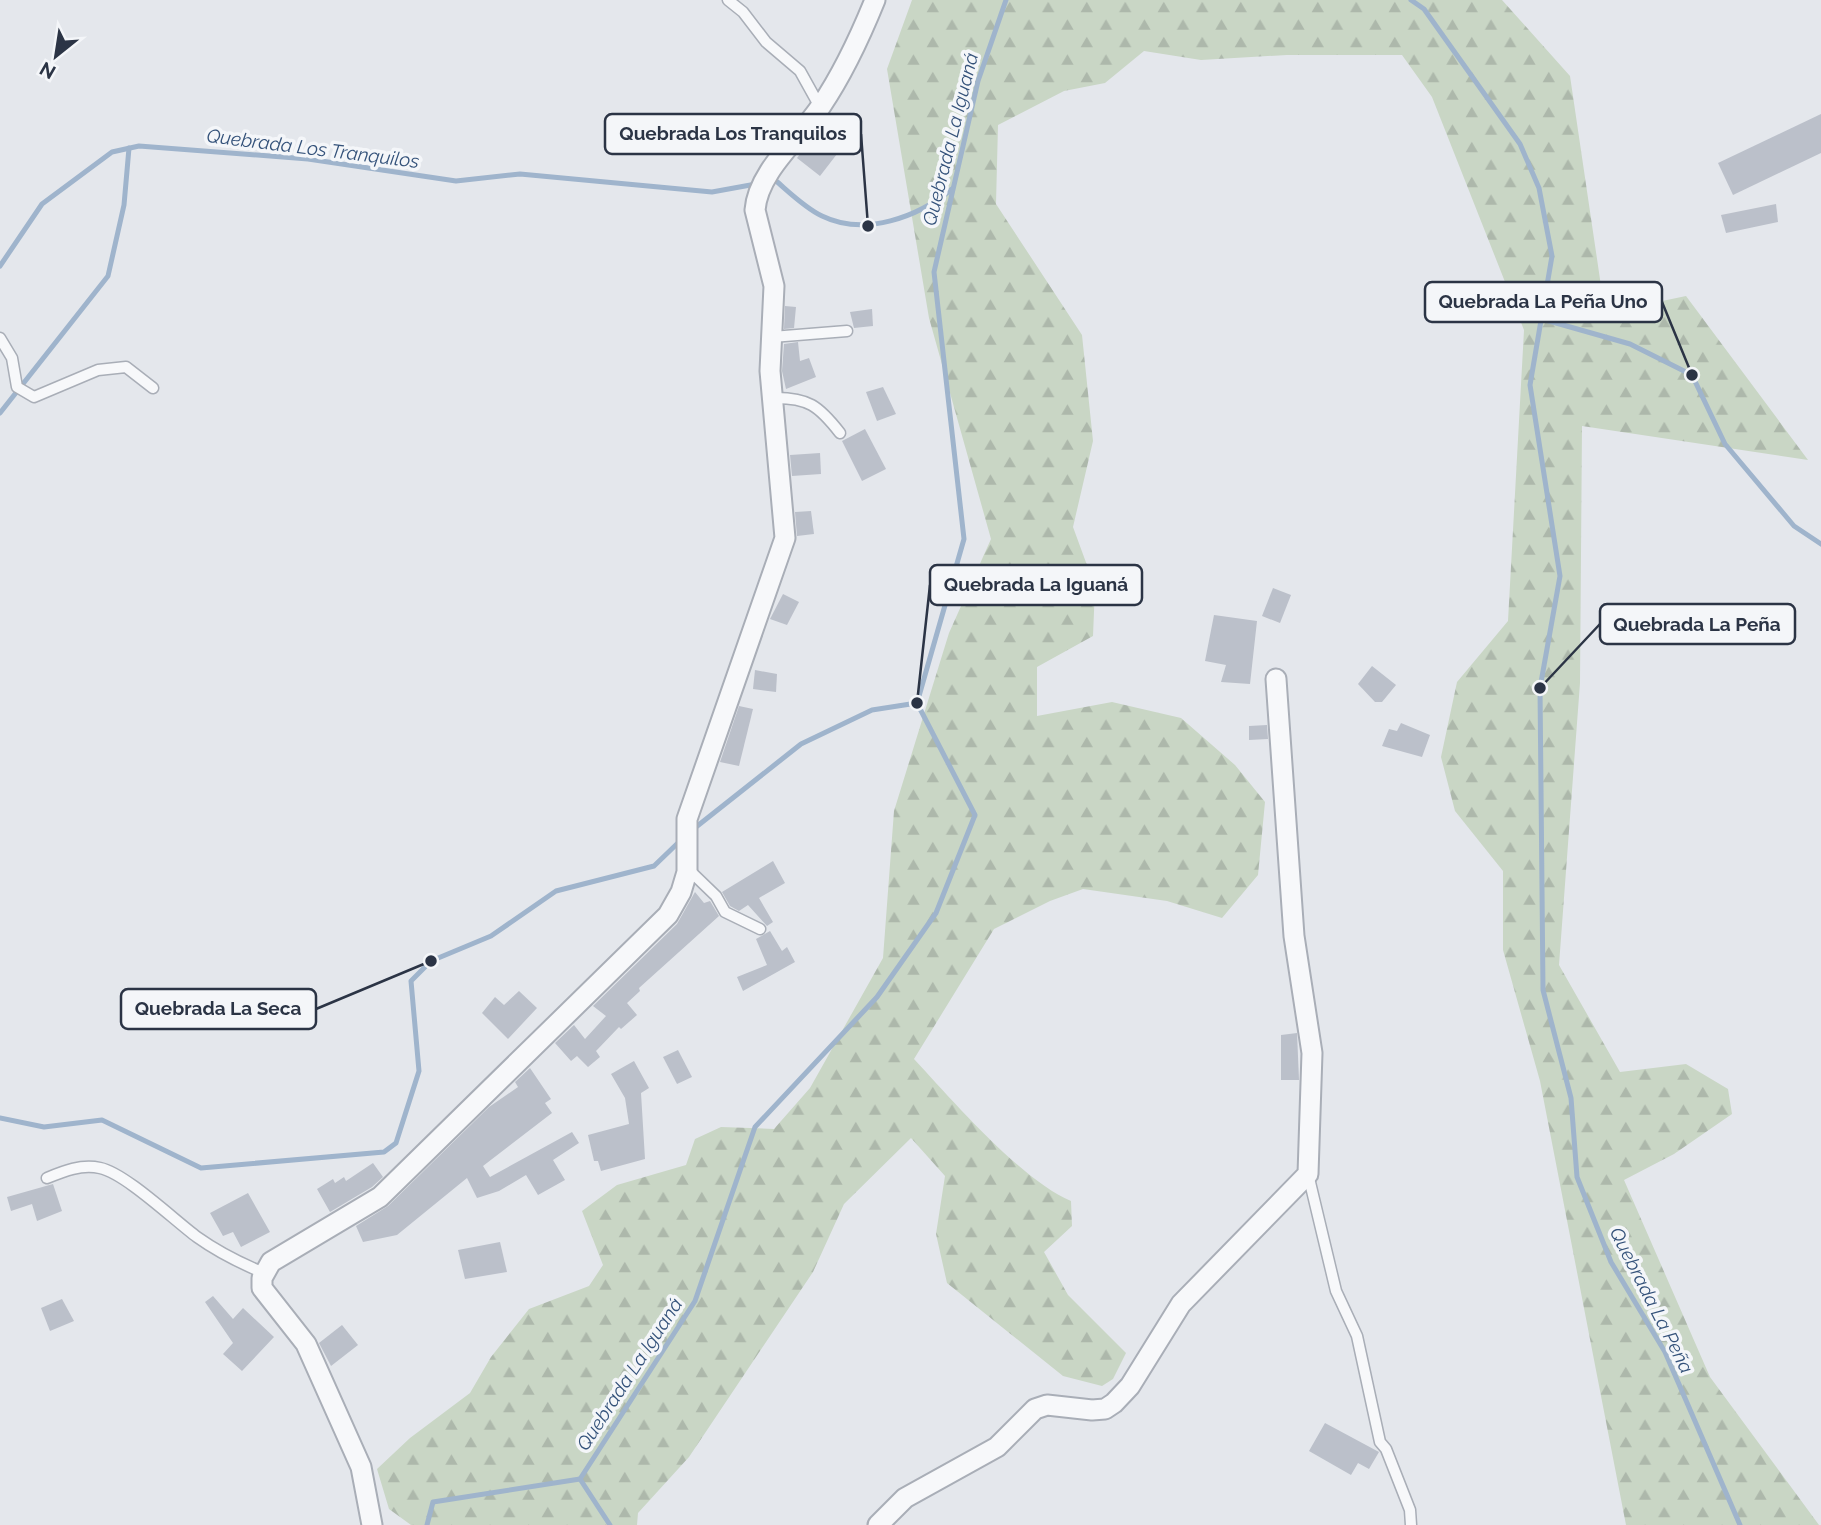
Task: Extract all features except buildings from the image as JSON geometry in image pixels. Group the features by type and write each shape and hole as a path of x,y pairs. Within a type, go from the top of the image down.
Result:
{"street":[{"path":"372,1525 361,1467 306,1344 262,1288 264,1273 271,1262 380,1197 668,915 681,892 687,868 687,819 783,551 785,538 772,398 774,286 755,210 756,200 765,180 820,108 854,51 875,0"},
{"path":"878,1525 905,1498 997,1447 1035,1409 1048,1405 1092,1410 1104,1409 1114,1403 1130,1386 1181,1304 1308,1174 1312,1053 1294,936 1276,679"}],"lane":[{"path":"729,0 743,12 766,42 800,71 820,108"},
{"path":"772,337 846,331"},
{"path":"0,338 12,358 17,387 34,397 98,370 126,367 153,388"},
{"path":"772,398 794,397 821,409 840,433"},
{"path":"687,868 716,896 726,912 760,929"},
{"path":"47,1178 73,1168 101,1168 125,1180 200,1239 230,1258 264,1273"},
{"path":"1308,1174 1336,1291 1357,1336 1380,1442 1386,1449 1406,1502 1411,1525"}],"green space":[{"path":"912,0 1502,0 1570,76 1605,313 1686,296 1808,460 1582,426 1580,683 1559,965 1620,1072 1686,1064 1728,1089 1732,1114 1674,1154 1624,1180 1710,1377 1819,1525 1626,1525 1540,1081 1503,950 1503,871 1455,811 1441,757 1457,682 1508,621 1524,330 1432,97 1402,55 1287,55 1201,60 1144,51 1105,83 1064,91 998,125 996,204 1082,335 1093,441 1073,527 1095,587 1093,636 1037,667 1037,716 1112,702 1181,718 1235,765 1265,802 1258,875 1222,918 1167,901 1083,889 1050,901 994,929 914,1059 1010,1158 1051,1191 1071,1201 1072,1226 1044,1252 1068,1295 1126,1353 1113,1379 1102,1386 1063,1376 947,1283 936,1234 945,1176 911,1138 844,1204 813,1272 689,1457 638,1513 637,1525 411,1525 389,1509 377,1469 410,1438 470,1393 491,1357 529,1309 589,1286 603,1265 582,1211 617,1185 686,1165 695,1139 721,1127 774,1129 810,1088 883,958 894,811 949,633 991,539 929,318 887,69"}],"waterway":[{"name":"Quebrada La Iguaná","path":"610,1525 580,1479 695,1301 755,1127 877,997 936,913 975,815 917,703 964,539 934,272 978,81 1006,0"},
{"name":"Quebrada La Peña","path":"1411,0 1424,9 1520,144 1539,188 1552,256 1530,385 1560,576 1540,688 1543,990 1571,1098 1577,1177 1611,1262 1665,1352 1740,1525"},
{"name":"Quebrada Los Tranquilos","path":"0,266 42,204 112,152 139,146 308,159 456,181 520,174 712,192 756,184"},
{"path":"0,413 108,276 124,205 129,148"},
{"name":"Quebrada Los Tranquilos","path":"775,180 816,213 856,225 890,221 907,215 952,189"},
{"path":"1542,319 1630,344 1692,375 1725,444 1794,526 1821,544"},
{"path":"691,831 801,744 872,710 917,703"},
{"path":"0,1118 44,1127 102,1120 201,1168 384,1152 396,1143 419,1071 411,981 431,961 491,936 556,891 654,866 681,840"},
{"path":"427,1525 433,1502 580,1479"}],"place":[{"name":"Quebrada Los Tranquilos","path":"868,226"},
{"name":"Quebrada La Peña Uno","path":"1692,375"},
{"name":"Quebrada La Peña","path":"1540,688"},
{"name":"Quebrada La Iguaná","path":"917,703"},
{"name":"Quebrada La Seca","path":"431,961"}]}
